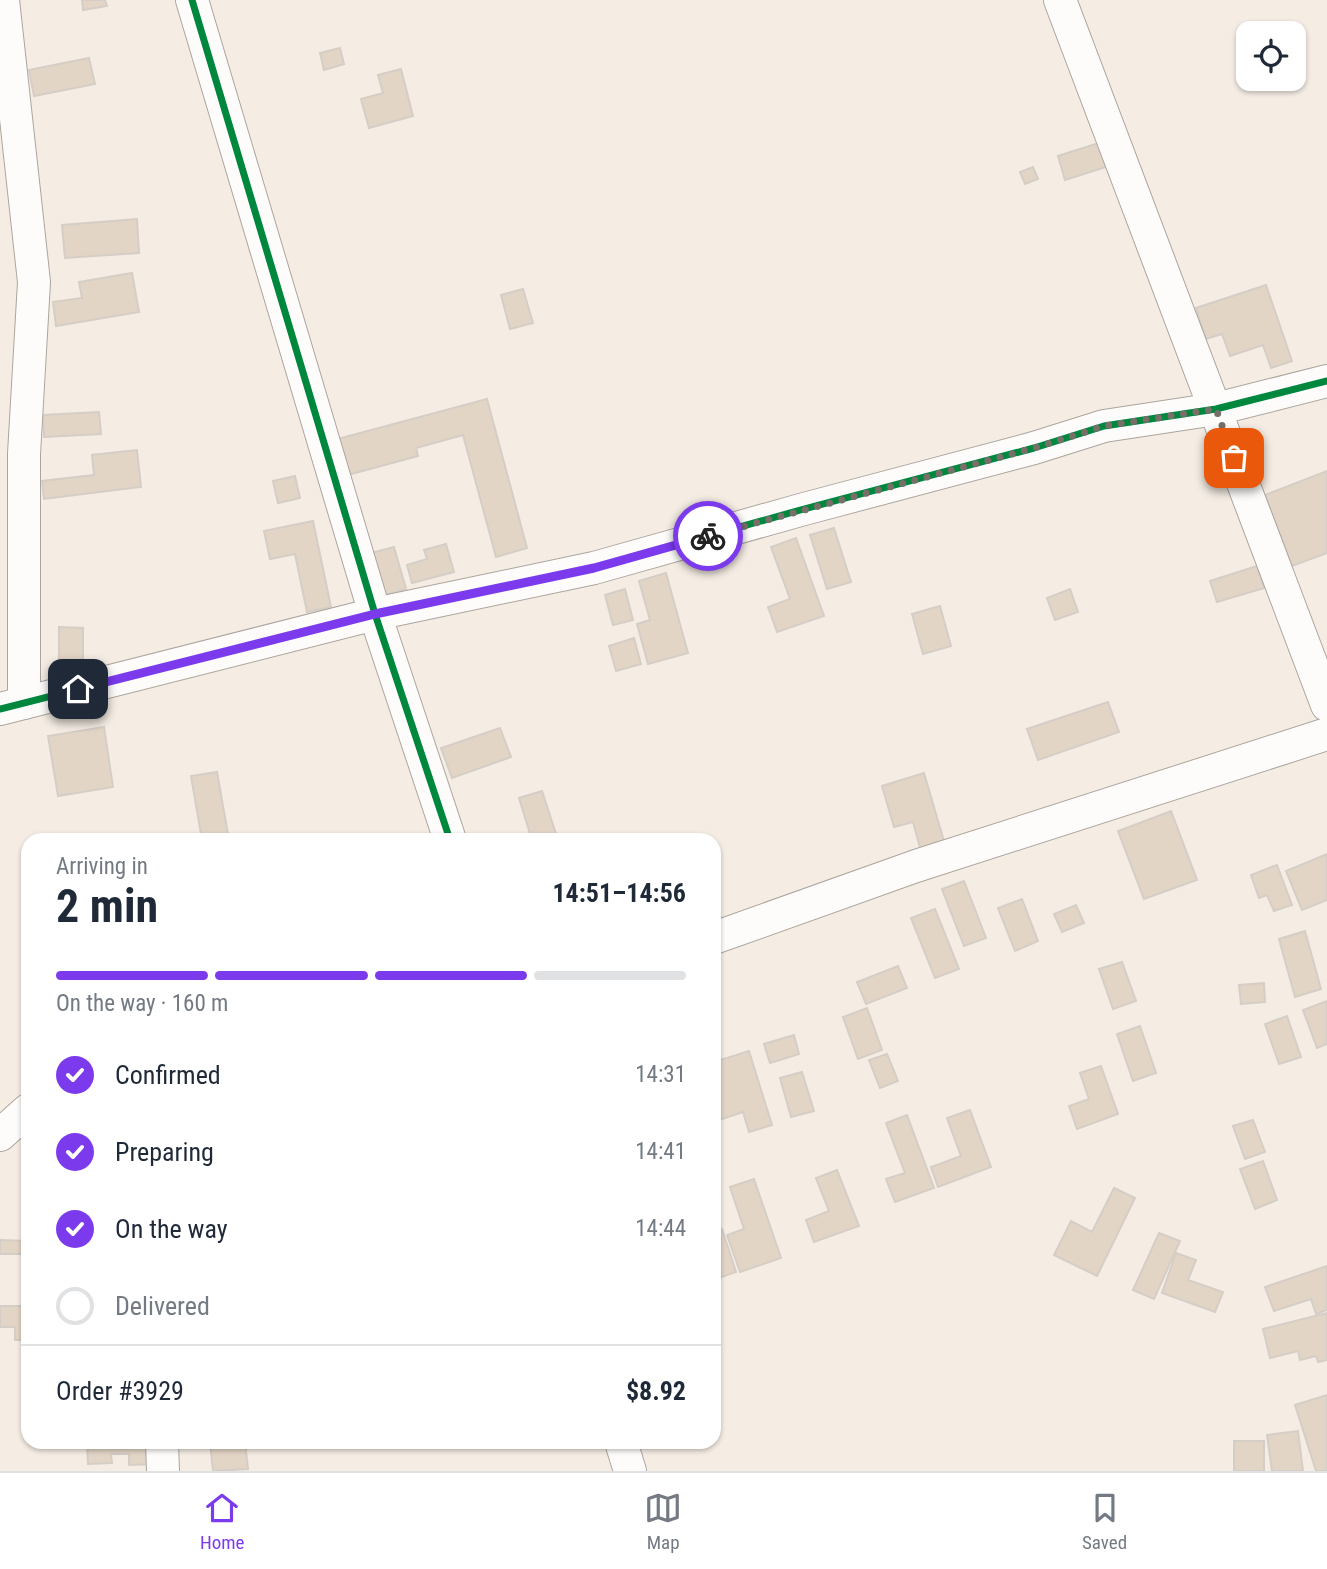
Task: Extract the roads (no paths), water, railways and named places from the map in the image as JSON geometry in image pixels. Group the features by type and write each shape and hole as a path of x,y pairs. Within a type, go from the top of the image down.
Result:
{"street":[{"path":"4,0 34,282 12,706 375,614 594,568 1034,448 1104,426 1216,409 1327,381"},
{"path":"192,0 375,614 448,833"},
{"path":"1060,0 1327,705"},
{"path":"721,936 916,866 1327,734"},
{"path":"0,1135 21,1116"},
{"path":"162,1449 163,1471"},
{"path":"623,1449 630,1471"}]}
